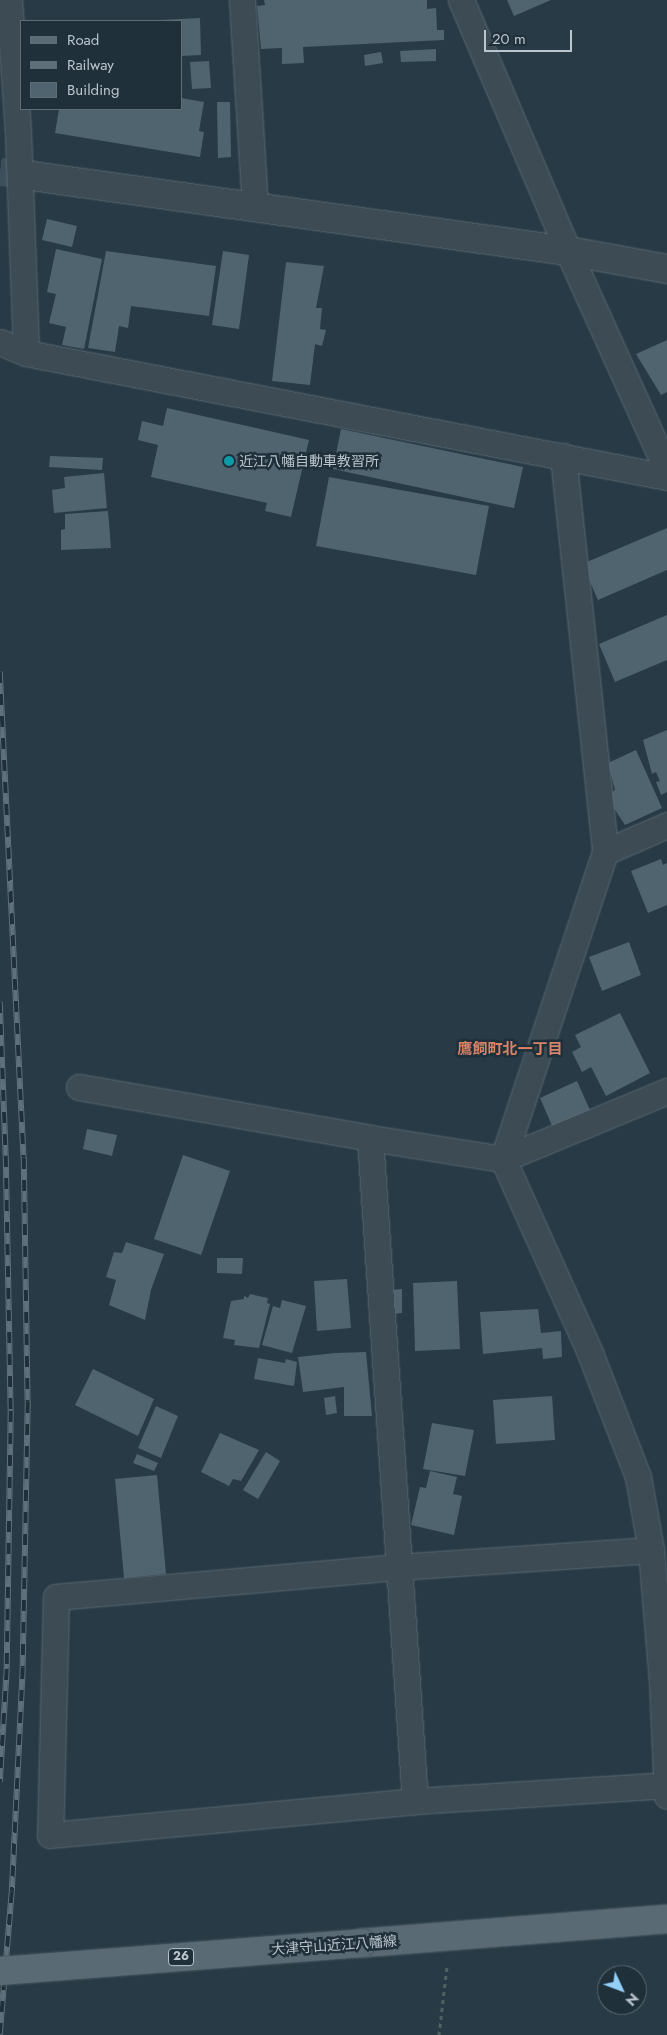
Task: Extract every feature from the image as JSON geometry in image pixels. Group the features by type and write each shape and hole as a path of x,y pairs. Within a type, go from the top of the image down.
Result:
{"main road":[{"name":"大津守山近江八幡線","path":"0,1971 667,1919"}],"street":[{"path":"9,0 18,133 26,353"},
{"path":"242,0 255,206"},
{"path":"461,0 568,252 667,470"},
{"path":"32,176 255,206 568,252 667,269"},
{"path":"0,342 26,353 667,476"},
{"path":"563,456 605,852 503,1159 590,1353 638,1477 652,1550 665,1680 666,1790 415,1800 50,1835 56,1597 398,1567 652,1550"},
{"path":"605,852 667,825"},
{"path":"79,1087 370,1138 503,1159 667,1091"},
{"path":"370,1138 415,1800"}],"path":[{"path":"439,2035 451,1935"}],"building":[{"path":"264,0 427,0 427,9 436,8 437,30 444,30 444,40 303,47 304,63 282,64 282,48 261,49 257,6 265,5"},
{"path":"507,0 551,0 514,16"},
{"path":"200,18 201,55 182,56 182,20 161,20"},
{"path":"436,49 436,61 401,62 400,51"},
{"path":"381,52 383,63 365,66 364,55"},
{"path":"209,61 211,88 192,89 190,62"},
{"path":"182,98 204,102 199,131 204,132 200,157 55,133 59,110 182,110"},
{"path":"217,102 230,102 231,157 218,158"},
{"path":"47,219 77,226 72,247 42,240"},
{"path":"56,249 102,259 84,349 62,345 66,327 49,323 56,294 47,292"},
{"path":"106,251 216,266 209,316 131,306 128,328 119,326 115,352 88,348"},
{"path":"223,251 249,255 239,329 212,325"},
{"path":"286,262 324,266 316,308 322,308 320,329 326,330 322,346 315,344 310,385 272,381"},
{"path":"667,340 667,392 661,395 636,354"},
{"name":"近江八幡自動車教習所","path":"167,408 309,440 291,517 265,511 267,503 151,477 158,445 138,440 142,421 163,426"},
{"path":"341,429 523,467 514,508 333,469"},
{"path":"50,456 103,458 102,470 49,467"},
{"path":"104,473 107,508 54,513 52,490 65,488 64,477"},
{"path":"329,477 489,506 476,575 316,546"},
{"path":"108,511 111,548 61,550 61,530 65,529 65,514"},
{"path":"667,528 667,570 598,600 582,564"},
{"path":"667,615 667,660 615,682 599,644"},
{"path":"667,730 667,792 661,795 656,782 660,781 656,772 652,774 643,740"},
{"path":"636,750 662,808 625,825 606,796 615,790 608,763"},
{"path":"661,859 663,865 667,863 667,905 648,913 631,871"},
{"path":"629,942 641,975 602,991 589,957"},
{"path":"620,1013 650,1073 606,1096 591,1067 582,1072 572,1052 581,1047 575,1035"},
{"path":"577,1081 590,1110 553,1128 540,1098"},
{"path":"87,1129 117,1135 112,1156 83,1149"},
{"path":"183,1155 230,1171 201,1255 154,1239"},
{"path":"126,1242 164,1254 151,1290 145,1320 109,1305 116,1280 106,1277 114,1252 122,1253"},
{"path":"217,1258 243,1258 242,1274 217,1273"},
{"path":"347,1279 351,1328 317,1331 314,1281"},
{"path":"457,1281 460,1349 415,1351 413,1283"},
{"path":"402,1289 402,1313 392,1314 391,1290"},
{"path":"250,1294 268,1298 267,1303 270,1304 259,1348 234,1345 235,1340 223,1338 231,1301 244,1299 244,1296 248,1298"},
{"path":"282,1300 306,1306 292,1353 262,1345 273,1306 280,1308"},
{"path":"538,1309 541,1333 561,1331 562,1357 543,1359 542,1348 483,1354 480,1312"},
{"path":"366,1352 372,1416 344,1416 344,1387 303,1392 298,1357"},
{"path":"258,1358 285,1363 286,1359 297,1362 294,1386 254,1379"},
{"path":"93,1369 154,1399 138,1436 75,1405"},
{"path":"335,1396 337,1413 326,1415 324,1398"},
{"path":"552,1396 555,1440 496,1444 493,1400"},
{"path":"156,1406 178,1416 161,1458 138,1448"},
{"path":"432,1423 474,1430 465,1476 423,1469"},
{"path":"220,1433 259,1450 241,1481 233,1479 229,1486 201,1472"},
{"path":"266,1452 280,1461 258,1499 243,1490"},
{"path":"137,1454 158,1463 154,1471 133,1463"},
{"path":"430,1471 457,1477 453,1494 462,1496 454,1535 411,1525 420,1487 426,1488"},
{"path":"157,1475 166,1574 124,1578 115,1479"}],"tunnel":[{"path":"0,172 32,176"}],"railway":[{"path":"0,672 24,1158 28,1402 23,1668 12,1892 0,2035"},
{"path":"0,1002 6,1156 11,1411 7,1669 0,1782"}],"place":[{"name":"近江八幡自動車教習所","path":"229,461"}],"district":[{"name":"鷹飼町北一丁目","path":"510,1050"}]}
